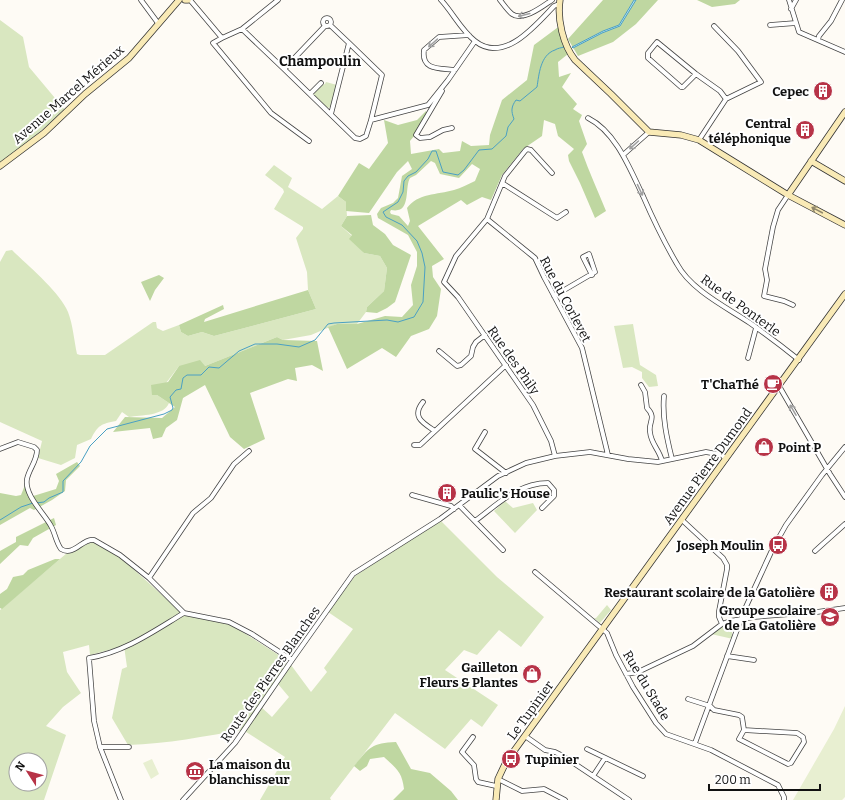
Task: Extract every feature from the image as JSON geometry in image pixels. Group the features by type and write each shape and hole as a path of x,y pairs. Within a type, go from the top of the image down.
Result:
{"main road":[{"name":"Avenue Marcel Mérieux","path":"0,166 44,133 85,94 123,64 179,0"},
{"path":"560,2 559,12 566,46 575,60 649,132 686,136 699,140 788,195 845,225"},
{"path":"788,195 845,112"},
{"path":"812,161 845,179"},
{"name":"Avenue Pierre Dumond","path":"587,651 845,295"},
{"name":"Le Tupinier","path":"496,800 496,786 506,762 587,651"}],"street":[{"path":"141,0 158,23"},
{"path":"189,0 222,38"},
{"path":"278,0 242,29 213,43 271,113 309,141"},
{"path":"441,0 475,41 483,46 491,48 507,46 526,34 560,2"},
{"path":"500,0 511,13 518,16 523,16 538,10 552,0"},
{"path":"789,0 799,32 801,34 845,52"},
{"path":"791,9 796,0"},
{"path":"818,40 819,36 831,21 842,0"},
{"path":"242,29 356,138 360,139 366,136 382,75 330,25 331,21 327,18 324,20 325,26"},
{"path":"770,25 796,23"},
{"path":"284,69 325,26 330,25"},
{"path":"699,140 726,99 761,82 738,51 714,26"},
{"path":"455,70 432,68 426,65 423,58 424,50 439,37 469,35"},
{"path":"371,120 428,105 448,80 475,41"},
{"path":"696,74 686,85 683,87 680,86 648,58 648,53 657,42 696,74 720,91 726,99"},
{"path":"331,114 349,43"},
{"path":"448,80 416,135 420,138 430,137 443,130 452,128"},
{"path":"310,94 321,83"},
{"name":"Rue de Ponterle","path":"588,118 600,126 623,155 659,231 678,266 690,280 706,294 756,328 799,360"},
{"path":"623,155 649,132"},
{"path":"487,219 505,176 527,149 531,150 552,173"},
{"path":"502,183 557,218 566,212"},
{"path":"788,195 778,210 773,227 765,269 767,280 764,296 784,300 793,305"},
{"name":"Rue des Phily","path":"487,219 456,256 444,279 444,282 458,298 485,335 533,405 551,441 555,456"},
{"name":"Rue du Corlevet","path":"487,219 535,258 582,348 608,455"},
{"path":"554,296 592,275"},
{"path":"748,358 756,328"},
{"path":"439,351 457,366 461,365 471,356 476,342 485,335"},
{"path":"414,445 420,445 506,365"},
{"path":"641,385 645,392 647,408 651,413 652,421 649,429 652,442 660,453 662,461"},
{"path":"779,386 845,497"},
{"path":"664,396 668,442 672,459"},
{"path":"423,402 419,406 418,416 420,421 435,431"},
{"path":"485,432 475,449 506,473"},
{"path":"0,449 18,442 34,447 37,450 37,455 27,479 27,486 33,500 48,521 61,549 64,551 71,550 90,539 94,540 120,555 149,578 184,613 229,622 252,634 292,660"},
{"path":"695,743 759,575 786,525 845,447"},
{"path":"149,578 193,513 211,498 234,464 249,451"},
{"path":"412,495 450,506 454,509 498,476 526,464 555,456 590,452 658,462 706,452 726,458"},
{"path":"475,522 514,491 541,483 548,483 554,490 554,496 550,502 542,508"},
{"path":"459,505 503,550"},
{"name":"Route des Pierres Blanches","path":"183,800 235,743 353,574 454,509"},
{"path":"682,520 723,558 727,565 719,611 719,617 722,624"},
{"path":"815,551 845,524"},
{"path":"535,572 603,629"},
{"path":"626,674 638,672 693,646 722,624 741,620 845,608"},
{"path":"120,800 100,747 93,714 89,658 130,646 184,613"},
{"name":"Rue du Stade","path":"603,629 608,634 616,655 649,713 666,734 695,743 711,750 778,785 784,796 784,800"},
{"path":"727,656 754,660"},
{"path":"688,699 710,706 714,710 739,715 742,717 744,730 740,739 788,764 791,763 804,742 803,737 797,733 744,730"},
{"path":"525,736 545,750 555,752 563,756 629,800"},
{"path":"473,737 462,752 474,765 476,779 478,782 496,786"},
{"path":"100,747 129,747"},
{"path":"587,749 643,776"},
{"path":"593,776 605,758"},
{"path":"498,779 522,791 544,788 564,800"}],"green space":[{"path":"603,0 658,0 636,24 613,42 578,56 568,39"},
{"path":"697,0 740,0 735,4 712,7"},
{"path":"0,20 23,37 29,67 65,110 0,163"},
{"path":"561,25 562,43 568,54 558,62 559,77 571,73 562,87 577,104 573,109 582,115 579,121 587,144 582,152 606,211 595,218 569,161 568,155 574,149 558,136 555,124 544,120 542,136 523,149 502,175 491,200 482,197 467,205 461,200 418,226 444,259 432,266 433,277 441,289 437,316 429,329 411,336 396,357 382,348 347,369 328,327 337,324 357,324 385,316 402,317 413,305 411,285 417,266 417,252 408,235 378,218 377,214 381,208 393,203 398,198 402,176 412,169 408,161 397,172 369,213 346,211 346,202 338,196 359,163 369,169 388,143 384,120 398,125 417,120 426,111 429,118 410,141 411,154 439,149 443,153 460,151 462,141 471,146 489,145 490,135 502,100 527,80 534,45","holes":["431,161 435,163 440,174 459,178 472,164 480,169 475,181 454,190 422,197 411,203 407,208 410,221 408,226 399,216 391,214 390,212 391,210 402,208 404,205 410,178 416,175"]},
{"path":"326,82 337,85 331,107 327,108 313,94 319,86 325,84"},
{"path":"274,165 292,178 288,187 322,209 338,196 346,202 347,216 341,226 352,236 364,253 380,256 387,268 384,291 367,307 366,312 357,324 337,324 311,335 283,340 277,337 205,366 179,366 157,395 169,403 162,410 157,413 129,417 122,412 116,421 100,426 91,439 77,445 75,458 61,465 38,458 42,441 0,422 0,262 6,251 12,250 51,288 64,304 71,322 77,354 80,355 105,355 153,322 156,322 157,328 163,331 179,325 181,332 188,336 202,332 214,336 316,309 308,290 307,272 296,238 303,227 274,209 284,192 283,189 265,175"},
{"path":"371,215 373,225 385,234 393,245 411,255 395,302 377,313 366,312 367,307 384,291 387,268 380,256 364,253 349,239 352,235 341,226 347,216"},
{"path":"159,275 164,278 155,290 150,301 141,282"},
{"path":"308,290 316,309 214,336 202,332 188,336 181,332 179,325 223,305 224,309 205,319 204,322"},
{"path":"633,324 640,365 656,375 658,386 649,387 642,378 642,372 632,367 623,368 614,326"},
{"path":"277,337 283,340 317,341 323,371 312,365 295,368 297,381 288,379 250,393 265,439 244,449 230,437 205,385 183,398 177,420 166,428 162,437 153,439 150,428 113,432 125,417 162,418 175,407 157,395 152,395 151,385 168,382 179,366 200,360 205,366"},
{"path":"77,462 80,466 66,480 65,491 34,510 30,508 0,525 0,493 16,496 21,495 25,485 30,497 56,489 59,481 56,474"},
{"path":"505,501 513,508 533,503 537,510 515,533 494,511"},
{"path":"54,518 56,525 33,538 28,546 20,545 0,564 0,551 16,542 16,537"},
{"path":"440,520 497,577 544,617 521,647 499,630 477,655 464,650 445,670 498,705 482,727 471,719 445,749 395,713 330,798 331,800 260,800 285,757 243,730 172,741 128,745 112,718 122,669 127,667 124,646 90,655 89,645 63,652 67,672 81,693 63,707 46,726 66,735 48,788 48,752 8,752 8,792 47,792 44,800 0,800 0,610 67,553 94,541 119,556 183,614 230,624 288,661 259,705 272,717 289,697 278,684 291,665 311,692 327,672 324,668 353,629 328,612 355,576"},
{"path":"55,559 60,559 2,609 0,608 0,594 7,589 13,577 23,575 28,570"},
{"path":"607,605 611,610 600,623 594,618 596,618"},
{"path":"734,623 732,633 733,639 711,634 722,627"},
{"path":"845,706 845,797 842,800 793,800 834,729"},
{"path":"396,742 411,769 430,773 451,791 458,800 393,800 404,789 403,783 398,771 384,757 370,759 367,766 360,771 354,766 367,751 376,745"},
{"path":"152,759 159,774 151,779 143,763"}],"water":[{"path":"634,0 636,0 620,26 602,33 573,48 572,47 603,31 619,25"}],"waterway":[{"path":"36,503 44,502 49,498 63,492 63,481 81,462 90,446 107,429 164,414 172,410 173,408 170,397 176,390 181,389 183,378 187,375 201,375 209,367 219,368 239,351 255,344 277,344 299,347 315,340 328,324 387,320 398,322 414,317 423,302 425,267 422,253 417,241 402,225 386,217 383,212 398,202 403,192 404,181 408,176 416,172 428,159 432,151 436,151 443,172 458,175 464,170 479,150 492,149 506,136 508,127 514,119 512,109 516,100 520,101 537,87 541,66 546,56 556,49 564,47"},
{"path":"0,520 21,507 33,503"}],"place":[{"name":"Cepec","path":"823,91"},
{"name":"Central téléphonique","path":"805,130"},
{"name":"T'ChaThé","path":"773,384"},
{"name":"Point P","path":"764,447"},
{"name":"Paulic's House","path":"447,493"},
{"name":"Joseph Moulin","path":"778,545"},
{"name":"Restaurant scolaire de la Gatolière","path":"829,592"},
{"name":"Groupe scolaire de La Gatolière","path":"830,617"},
{"name":"Gailleton Fleurs & Plantes","path":"532,674"},
{"name":"Tupinier","path":"511,759"},
{"name":"La maison du blanchisseur","path":"195,771"}],"district":[{"name":"Champoulin","path":"320,61"}]}
